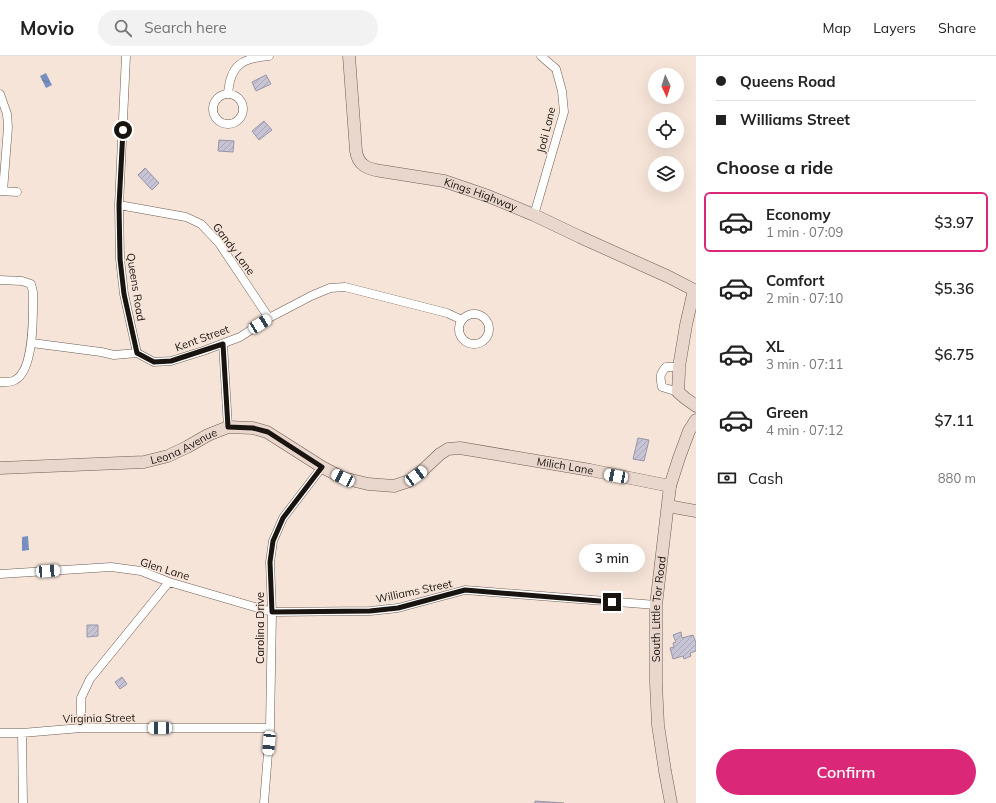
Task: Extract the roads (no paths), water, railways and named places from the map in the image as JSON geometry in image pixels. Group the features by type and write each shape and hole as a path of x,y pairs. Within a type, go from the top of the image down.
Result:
{"street":[{"name":"Queens Road","path":"126,56 119,205 120,259 124,294 137,353"},
{"path":"228,94 231,76 240,64 253,58 269,56"},
{"name":"Kings Highway","path":"349,56 356,151 358,159 362,164 368,168 376,170 444,181 494,199 534,215 695,288"},
{"name":"Jodi Lane","path":"534,215 564,112 562,91 556,69 541,56"},
{"path":"0,94 7,114 8,127 2,191 17,192"},
{"name":"Gandy Lane","path":"119,205 186,217 202,224 219,243 269,318"},
{"path":"0,280 22,281 31,284 33,292 32,343 25,367 15,381 0,382"},
{"name":"Kent Street","path":"32,343 114,354 137,353 154,362 171,361 223,344 311,296 330,288 345,287 447,313 462,320"},
{"path":"678,392 679,368 686,325 695,288"},
{"path":"223,344 228,427"},
{"path":"679,368 666,367 661,373 660,378 662,387 678,392 696,406"},
{"name":"South Little Tor Road","path":"671,803 658,725 656,683 656,605 670,486 689,431 696,420"},
{"name":"Leona Avenue","path":"0,468 144,462 168,456 208,435 228,427 253,428 268,432 322,467 343,478 368,484 394,486 408,481 448,449 460,448"},
{"name":"Milich Lane","path":"460,448 590,470 670,486"},
{"name":"Carolina Drive","path":"264,803 270,728 272,612 270,562 273,541 283,518 322,467"},
{"path":"668,506 696,511"},
{"name":"Glen Lane","path":"0,574 111,567 141,571 169,582 272,612"},
{"path":"81,728 82,698 90,679 169,582"},
{"name":"Williams Street","path":"272,612 370,611 398,608 465,590 656,605"},
{"name":"Virginia Street","path":"0,733 22,733 81,728 270,728"},
{"path":"22,733 23,803"}],"water":[{"path":"46,73 52,85 46,88 40,76"},
{"path":"28,536 29,550 22,551 22,537"}]}
